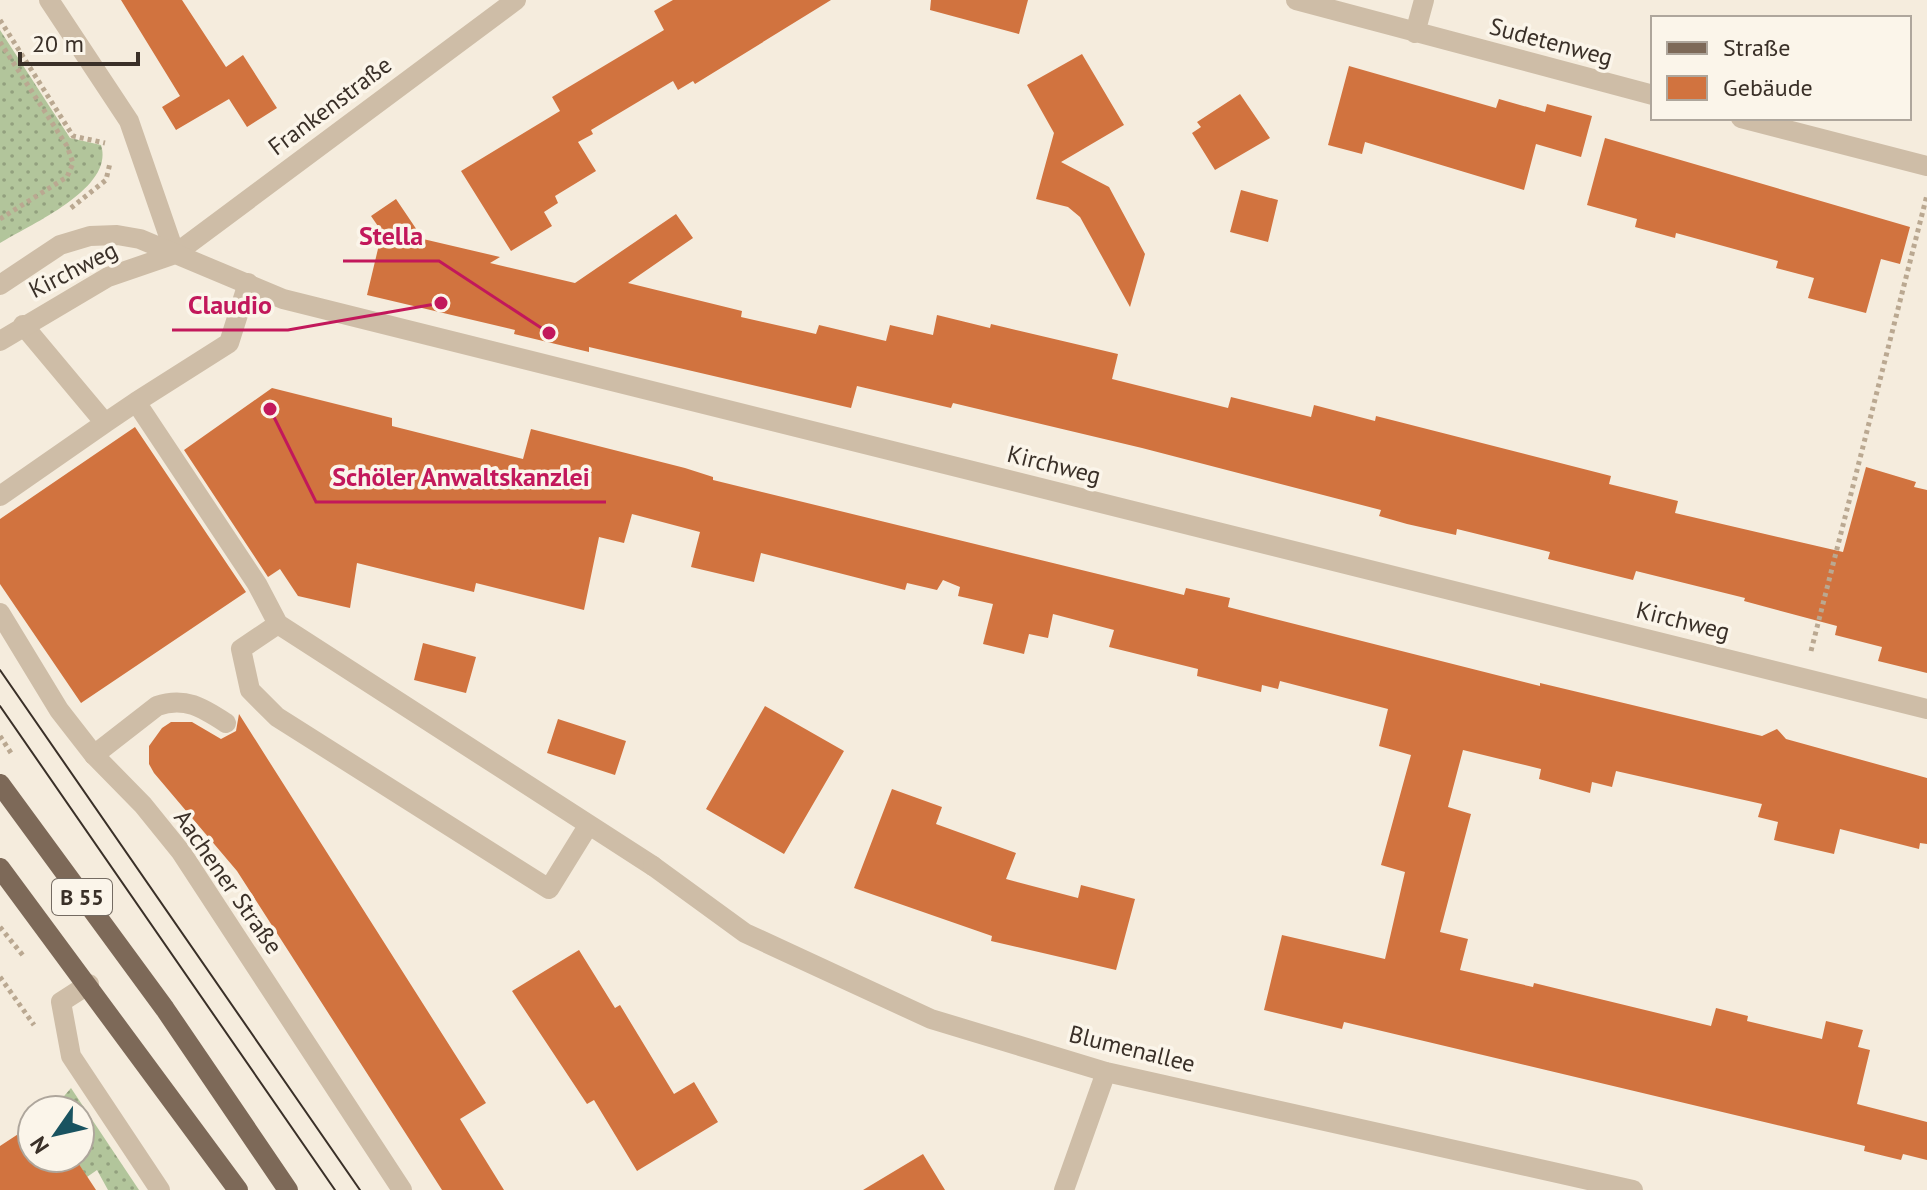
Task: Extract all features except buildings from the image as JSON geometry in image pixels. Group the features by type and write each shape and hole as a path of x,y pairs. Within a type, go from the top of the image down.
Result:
{"main road":[{"name":"B 55","path":"0,784 165,1009 288,1190"},
{"name":"B 55","path":"0,868 89,984 238,1190"}],"street":[{"path":"49,0 129,121 175,254"},
{"name":"Frankenstraße","path":"175,254 516,0"},
{"name":"Sudetenweg","path":"1296,0 1651,94"},
{"path":"1415,33 1424,0"},
{"path":"1749,120 1927,166"},
{"name":"Kirchweg","path":"0,285 60,245 90,236 117,235 140,239 283,299 1927,709"},
{"name":"Kirchweg","path":"0,341 108,277 175,254"},
{"path":"0,496 136,402 229,343 248,283"},
{"path":"23,325 105,423"},
{"path":"136,402 257,584 278,624 241,649 250,690 277,717 549,889 592,828"},
{"name":"Aachener Straße","path":"0,613 59,710 94,755 143,805 181,852 402,1190"},
{"name":"Blumenallee","path":"278,624 653,866 745,933 931,1019 1106,1072 1562,1182 1633,1190"},
{"path":"94,755 157,706 168,702 185,701 200,706 226,723"},
{"path":"89,984 61,1002 71,1056 160,1190"},
{"path":"1064,1190 1106,1072"}],"path":[{"path":"0,20 73,136 104,141 108,149"},
{"path":"0,42 67,146 73,163 67,177 0,219"},
{"path":"58,217 106,180 112,157"},
{"path":"1805,679 1927,194"}],"green space":[{"path":"0,30 70,138 101,145 102,161 95,176 67,203 0,243"},
{"path":"96,1126 139,1190 108,1190 97,1170"}],"tram line":[{"path":"0,670 360,1190"},
{"path":"0,706 335,1190"}],"place":[{"name":"Claudio","path":"441,303"},
{"name":"Stella","path":"549,333"},
{"name":"Schöler Anwaltskanzlei","path":"270,409"}]}
